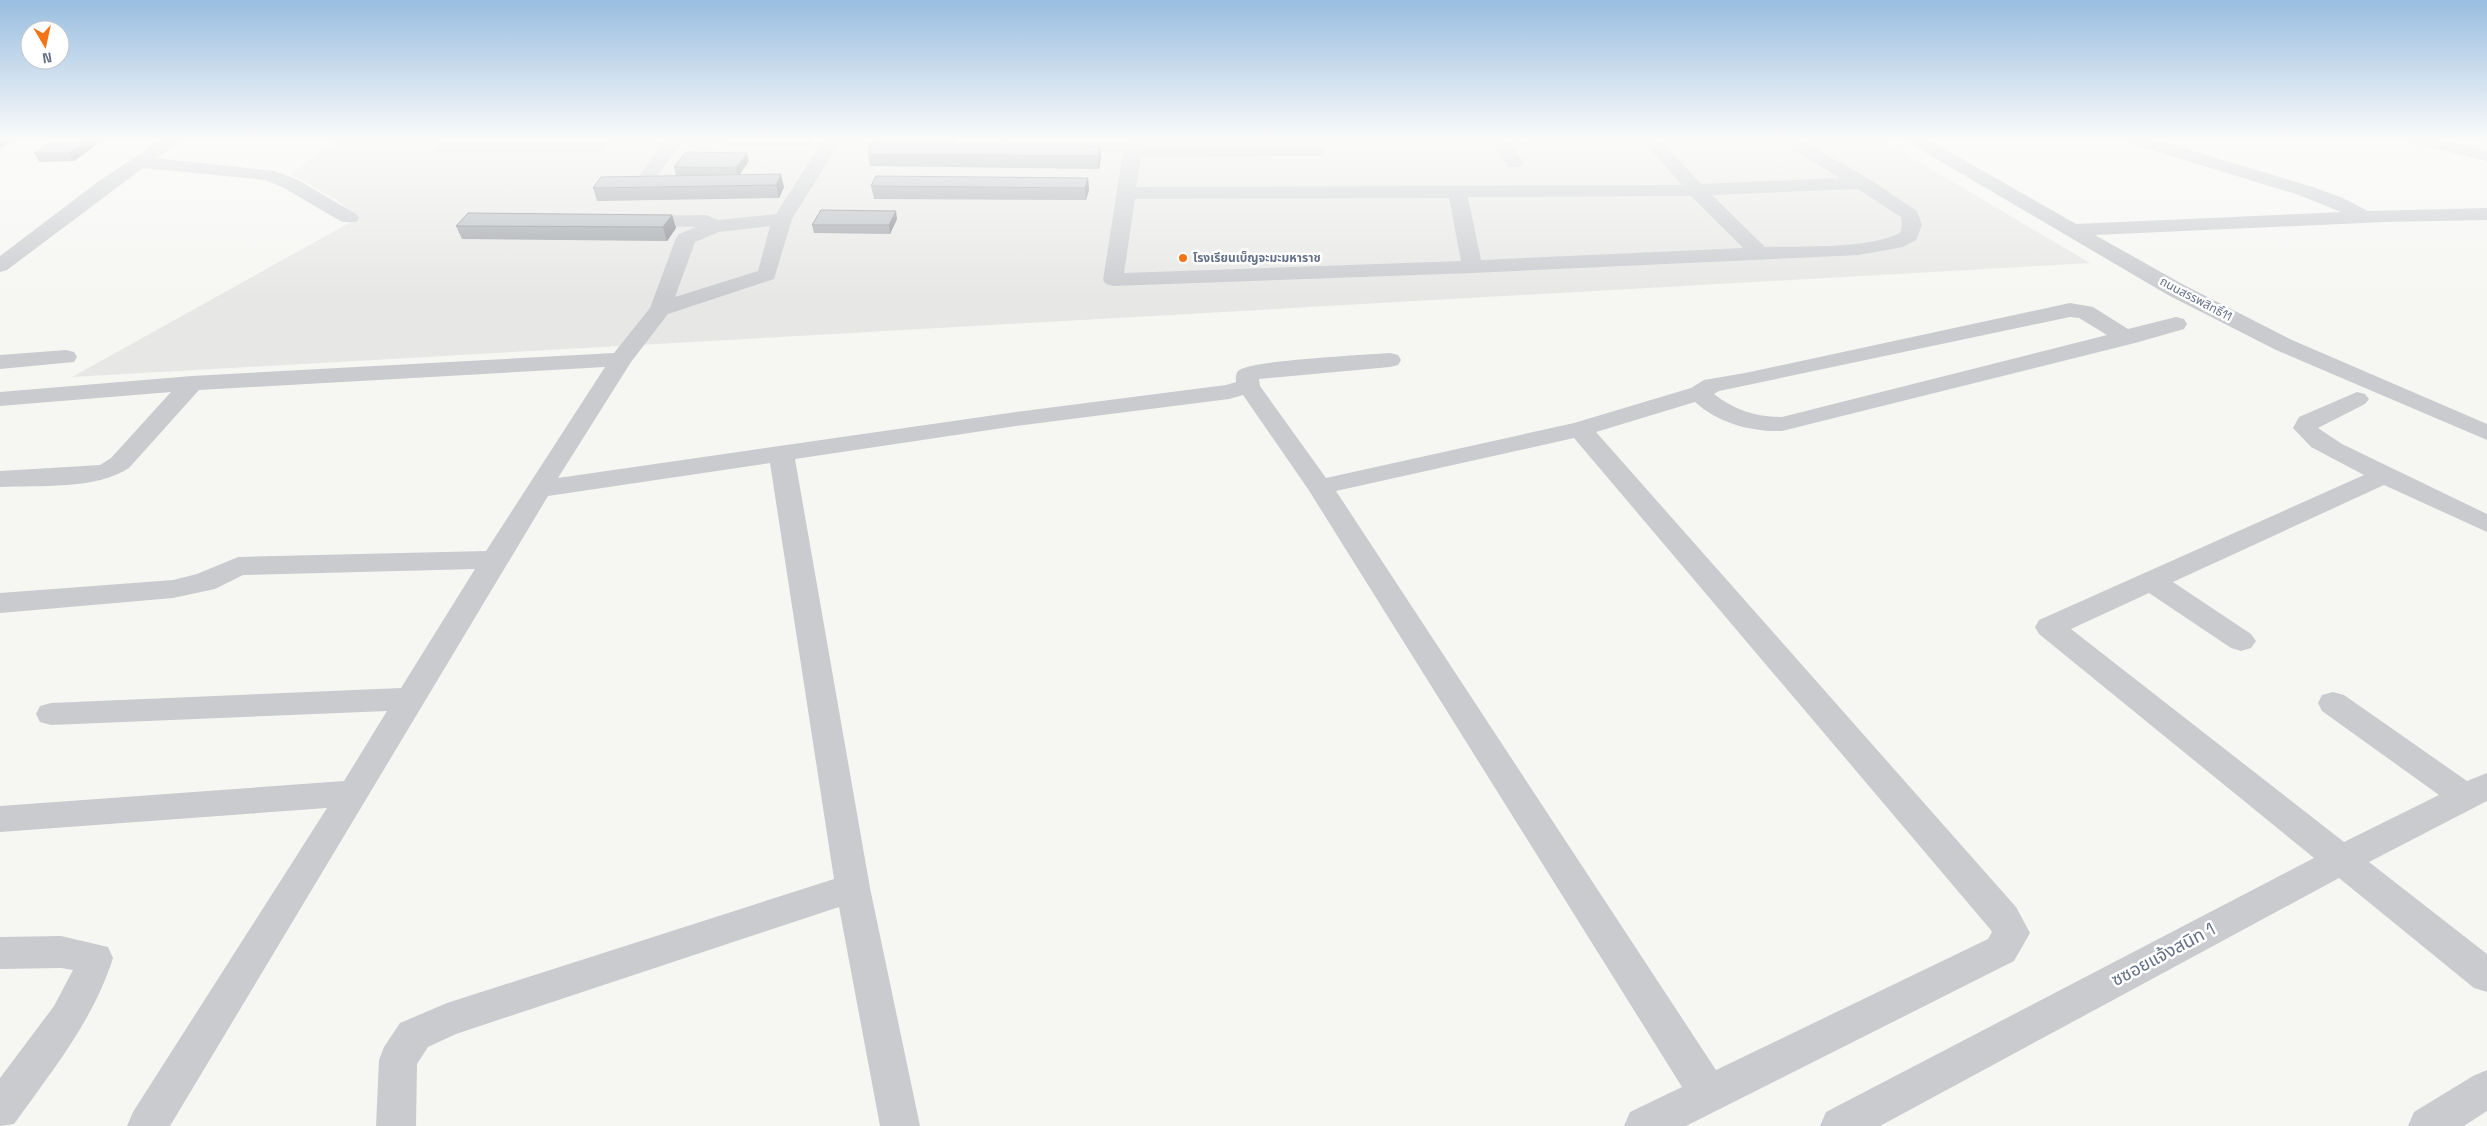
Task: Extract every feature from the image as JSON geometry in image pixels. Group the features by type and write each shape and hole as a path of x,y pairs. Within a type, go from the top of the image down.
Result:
{"street":[{"path":"0,266 24,246 98,193"},
{"path":"306,193 349,218"},
{"path":"660,309 767,275 782,219 799,193"},
{"path":"1130,193 1127,193 1113,280 1472,268 1858,249 1896,243 1909,236 1912,225 1910,215 1876,193"},
{"path":"1451,193 1544,193"},
{"path":"1699,193 1760,254"},
{"name":"ถนนสรรพสิทธิ์11","path":"2009,193 2176,290 2284,345 2487,432"},
{"path":"2312,193 2364,217"},
{"path":"1458,194 1472,268"},
{"path":"2074,230 2364,217 2487,214"},
{"path":"619,219 706,221 715,226"},
{"path":"147,1126 354,793 494,560 621,359 660,309 686,238 715,226 782,219"},
{"path":"0,245 24,246"},
{"path":"1320,487 1580,429 1699,393 1712,385 1745,380 2076,310 2097,318 2127,338"},
{"path":"1699,393 1711,405 1746,420 1765,425 1782,424 2127,338 2176,324"},
{"path":"0,362 66,358"},
{"path":"0,398 192,383 621,359"},
{"path":"1390,360 1260,371 1247,375 1248,386 1320,487 1709,1094"},
{"path":"0,480 95,474 109,470 120,463 192,383"},
{"path":"539,489 1016,419 1229,392 1248,386"},
{"path":"2357,399 2308,422 2304,428 2323,444 2384,476 2487,524"},
{"path":"1580,429 1996,911 2012,933 2001,950 1644,1126"},
{"path":"781,453 853,888 900,1126"},
{"path":"2384,476 2048,627 2487,976"},
{"path":"0,603 173,589 205,582 238,566 494,560"},
{"path":"2151,581 2241,641"},
{"path":"51,714 410,699"},
{"path":"2333,703 2476,791"},
{"name":"ซซอยแจ้งสนิท 1","path":"1840,1126 2340,860 2476,791"},
{"path":"0,819 354,793"},
{"path":"396,1126 398,1060 414,1035 447,1020 853,888"},
{"path":"0,953 61,952 95,958 90,979 66,1020 0,1110"},
{"path":"2428,1126 2487,1089"}],"shaded area":[{"name":"โรงเรียนเบ็ญจะมะมหาราช","path":"324,193 1971,193 2090,263 72,377 358,218 335,199"}],"building":[{"path":"821,210 896,211 889,225 812,225"},
{"path":"468,213 672,215 663,227 456,226"}],"place":[{"name":"โรงเรียนเบ็ญจะมะมหาราช","path":"1183,258"}]}
